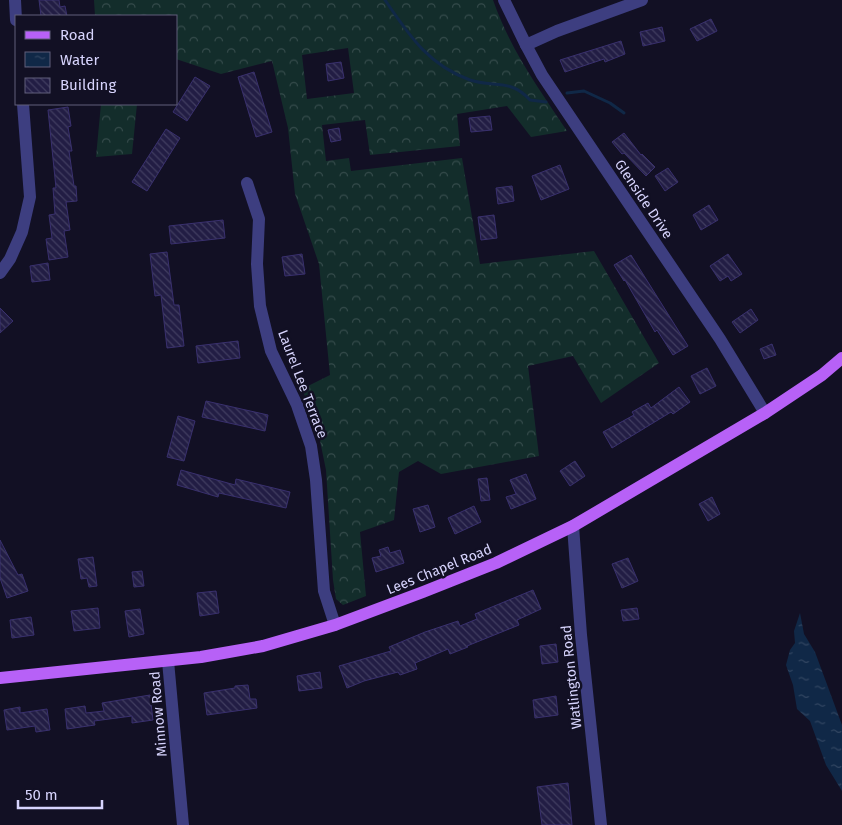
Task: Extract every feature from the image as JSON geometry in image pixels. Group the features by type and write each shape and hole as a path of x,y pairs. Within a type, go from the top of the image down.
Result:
{"main road":[{"name":"Lees Chapel Road","path":"0,678 168,661 263,646 335,625 496,563 572,526 765,412 822,375 842,358"}],"street":[{"path":"14,0 16,15"},
{"name":"Glenside Drive","path":"504,0 542,75 720,339 765,412"},
{"path":"526,45 642,0"},
{"path":"0,273 10,259 22,232 30,197 23,105"},
{"name":"Laurel Lee Terrace","path":"247,183 259,219 257,264 260,306 271,351 297,405 311,446 316,480 324,591 335,625"},
{"name":"Watlington Road","path":"572,526 601,825"},
{"name":"Minnow Road","path":"168,661 183,825"}],"green space":[{"path":"94,0 493,0 517,52 567,131 531,137 507,106 457,114 460,146 370,155 365,120 322,125 326,161 349,158 351,171 462,158 480,264 594,251 659,363 601,403 573,356 528,366 539,456 441,474 418,461 399,472 394,520 360,532 366,596 343,605 336,599 333,580 326,470 317,426 302,389 330,375 319,264 295,194 288,128 272,61 221,74 178,60 178,15 95,15","holes":["348,48 354,93 307,99 302,55"]},
{"path":"101,105 137,105 132,154 96,157"}],"water":[{"path":"800,613 804,634 815,652 842,725 842,791 826,765 810,721 797,709 793,685 786,665 790,650 795,643 794,631"}],"building":[{"path":"39,0 59,0 60,7 65,6 67,15 41,15"},
{"path":"711,19 717,31 697,41 690,29"},
{"path":"662,27 665,41 643,46 640,32"},
{"path":"621,41 625,54 605,62 604,59 565,72 560,60"},
{"path":"341,62 344,78 328,81 326,64"},
{"path":"254,72 272,132 256,137 238,77"},
{"path":"195,77 210,86 187,121 173,112"},
{"path":"68,107 71,126 68,127 72,151 69,151 77,201 66,202 70,230 64,231 68,257 49,260 46,239 52,238 49,215 55,214 53,188 56,188 48,110"},
{"path":"490,116 492,130 471,132 469,118"},
{"path":"339,128 341,140 331,142 328,130"},
{"path":"166,129 180,138 147,191 132,182"},
{"path":"624,133 641,155 655,167 646,176 612,142"},
{"path":"560,165 569,189 541,200 532,176"},
{"path":"668,168 678,182 665,191 655,176"},
{"path":"512,186 514,201 498,204 496,188"},
{"path":"709,205 718,220 701,230 693,215"},
{"path":"494,215 497,238 481,240 478,217"},
{"path":"223,220 225,238 171,244 169,226"},
{"path":"167,252 174,305 179,305 184,346 167,348 161,295 155,296 150,254"},
{"path":"302,254 305,274 285,276 282,257"},
{"path":"728,254 742,274 731,281 728,276 720,281 710,266"},
{"path":"631,255 688,346 673,355 657,330 655,332 625,280 614,265"},
{"path":"48,263 50,280 32,282 30,266"},
{"path":"0,308 13,321 0,333"},
{"path":"751,309 758,320 740,333 732,322"},
{"path":"238,341 240,358 198,363 196,346"},
{"path":"772,344 776,355 764,359 760,349"},
{"path":"707,368 716,386 700,394 691,376"},
{"path":"679,387 690,402 673,414 671,412 612,448 603,432 634,415 632,412 648,403 651,408"},
{"path":"206,401 268,415 265,431 202,417"},
{"path":"178,416 195,421 184,461 167,457"},
{"path":"575,461 585,476 570,486 560,471"},
{"path":"181,470 235,485 236,479 290,492 286,508 219,493 218,497 177,485"},
{"path":"526,474 536,499 511,509 506,497 516,494 510,480"},
{"path":"487,478 490,500 481,501 478,479"},
{"path":"712,497 720,514 708,521 699,504"},
{"path":"428,505 435,527 420,532 413,509"},
{"path":"474,506 481,522 455,534 448,518"},
{"path":"0,540 18,575 22,574 28,591 7,598 0,578"},
{"path":"388,547 390,553 400,550 404,563 376,572 372,558 381,556 379,550"},
{"path":"93,557 97,586 89,587 87,578 81,579 78,559"},
{"path":"628,558 638,581 622,588 612,564"},
{"path":"142,571 144,586 134,587 132,572"},
{"path":"533,590 541,609 517,620 519,625 450,654 448,649 415,663 417,669 400,675 398,672 364,681 347,688 339,666 391,651 389,647 458,621 460,626 477,619 475,614"},
{"path":"216,591 219,613 200,616 197,593"},
{"path":"98,608 100,628 74,631 71,611"},
{"path":"637,608 639,619 623,621 621,610"},
{"path":"140,609 144,634 129,637 125,611"},
{"path":"31,617 34,635 12,638 10,620"},
{"path":"556,644 558,662 542,664 540,646"},
{"path":"320,672 322,688 299,691 297,676"},
{"path":"248,685 250,699 256,699 257,708 207,715 204,693"},
{"path":"150,695 153,720 132,723 132,716 94,721 95,725 67,729 65,709 85,706 86,713 104,711 102,703"},
{"path":"556,696 558,715 535,718 533,700"},
{"path":"20,707 20,713 47,709 50,730 36,732 35,726 7,730 4,710"},
{"path":"568,783 572,825 542,825 537,787"}],"waterway":[{"path":"385,0 411,37 442,66 470,80 509,86 523,93 530,100 546,102"},
{"path":"567,93 584,91 610,103 624,113"}]}
